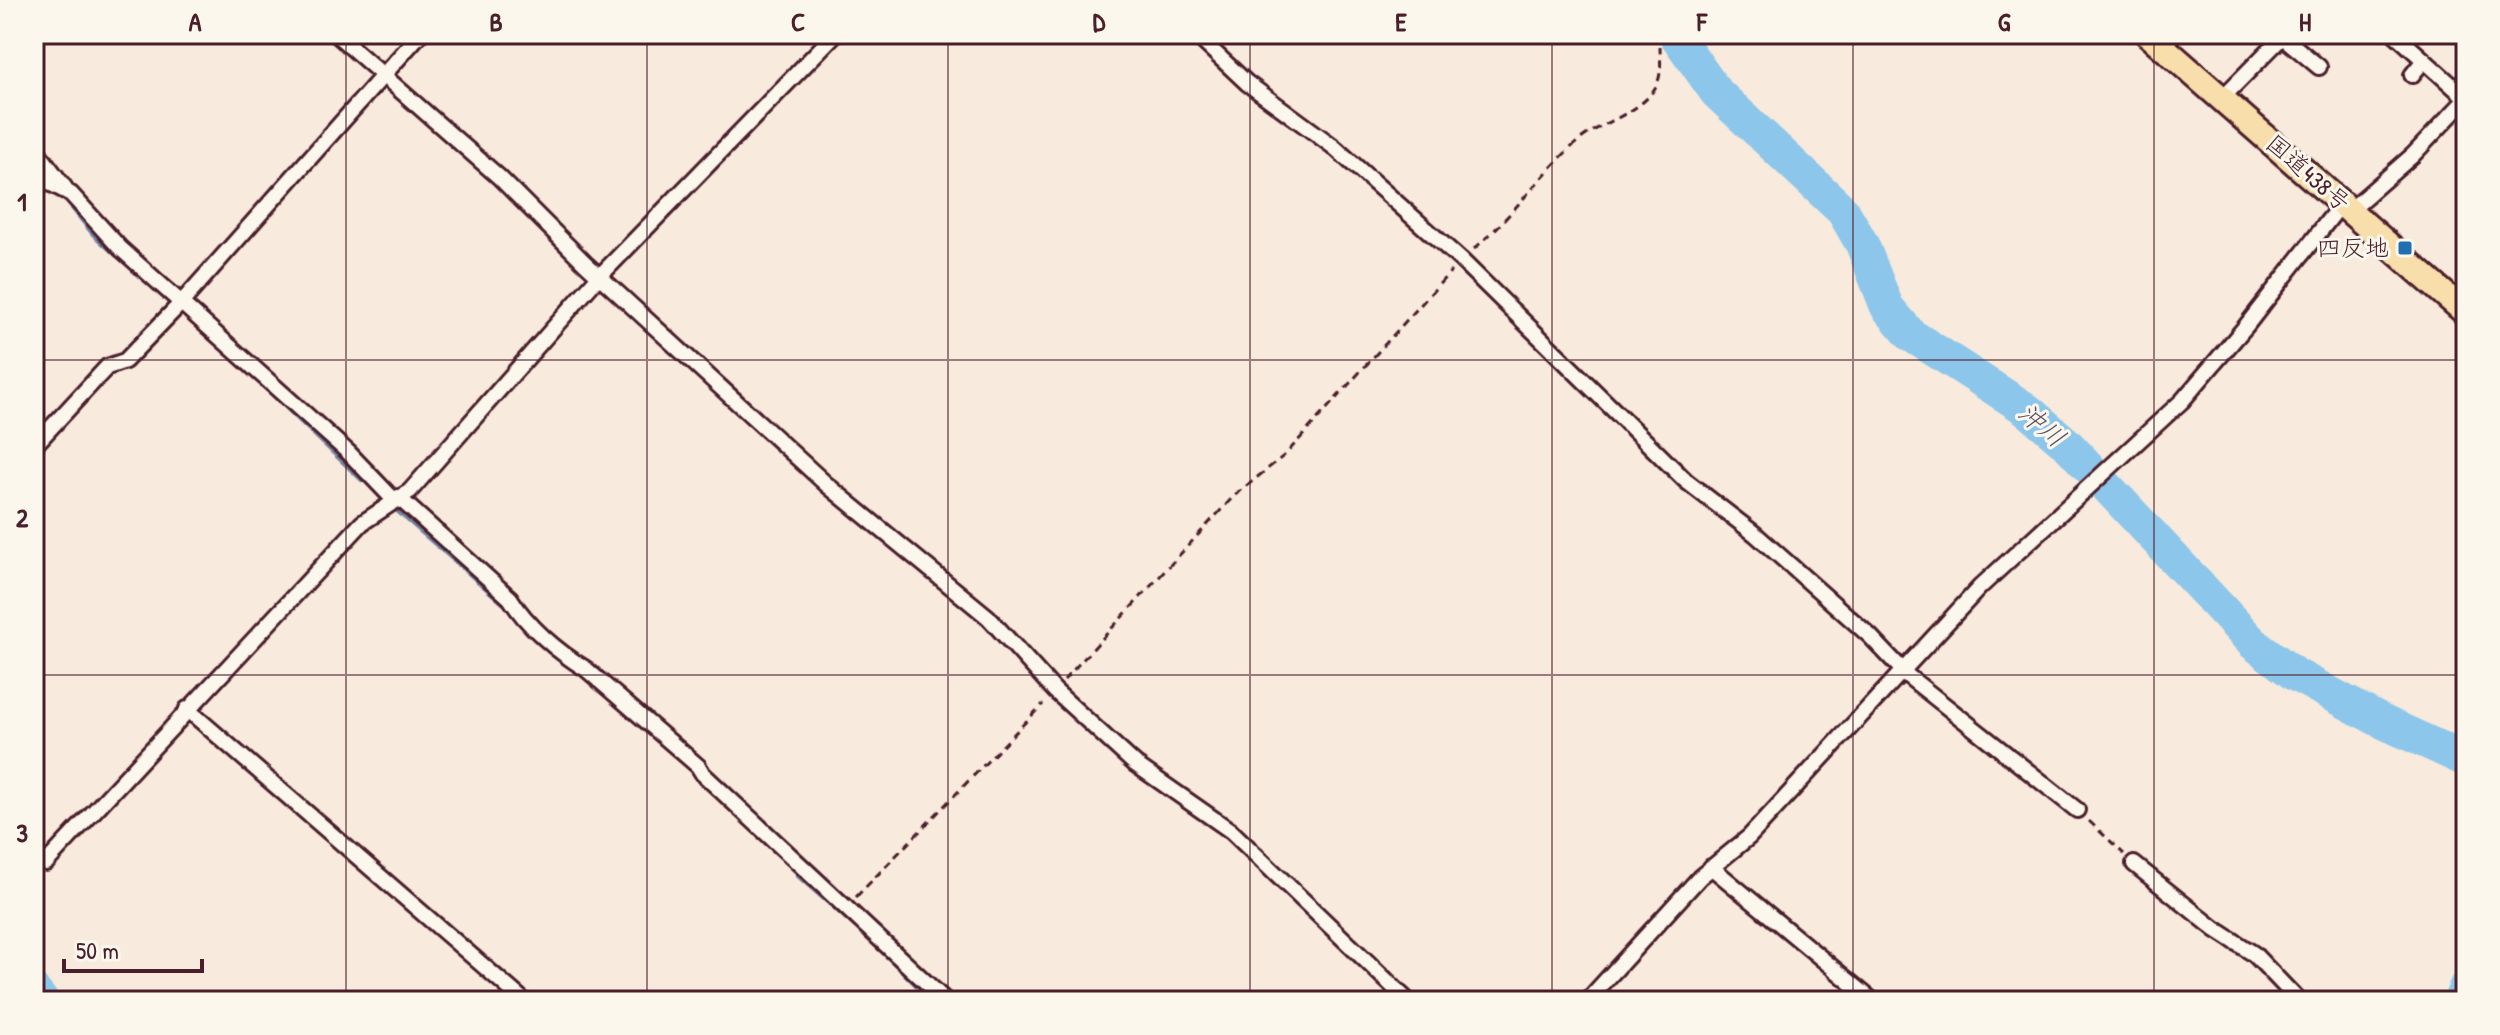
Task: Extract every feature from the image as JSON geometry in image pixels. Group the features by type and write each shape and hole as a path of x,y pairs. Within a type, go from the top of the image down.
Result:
{"highway":[{"name":"国道438号","path":"2148,34 2466,313"}],"street":[{"path":"336,34 499,177 600,276 826,484 988,617 1055,691 1135,764 1231,831 1408,1001"},
{"path":"34,446 107,367 125,361 178,306 420,34"},
{"path":"34,852 46,863 362,523 410,491 600,276 835,34"},
{"path":"1195,34 1247,83 1334,147 1461,260 1686,481 1755,534 1904,671 2077,810"},
{"path":"1587,1001 1711,867 1749,837 1980,587 2182,401 2346,206 2413,155 2466,98 2395,34"},
{"path":"2222,98 2284,35 2319,67"},
{"path":"2412,75 2424,60"},
{"path":"34,147 71,194 178,306 349,453 396,499 510,598 519,613 571,660 586,669 698,766 946,1001"},
{"path":"34,175 71,194"},
{"path":"187,709 524,1001"},
{"path":"2134,864 2215,929 2254,954 2299,1001"},
{"path":"1711,867 1873,1001"}],"path":[{"path":"846,908 1055,691 1234,496 1286,454 1461,260 1515,211 1576,142 1641,104 1655,88 1661,72 1660,46"},
{"path":"2077,810 2134,864"}],"waterway":[{"name":"沖川","path":"1675,34 1716,92 1843,211 1862,244 1887,307 1911,335 2026,409 2067,444 2253,643 2294,674 2381,721 2466,760"},
{"path":"73,208 93,233 117,255"},
{"path":"228,351 362,479"},
{"path":"395,508 504,603"},
{"path":"798,875 858,928"},
{"path":"887,955 933,1001"},
{"path":"2460,1001 2466,986"},
{"path":"34,991 42,1001"}],"place":[{"name":"四反地","path":"2405,248"}]}
